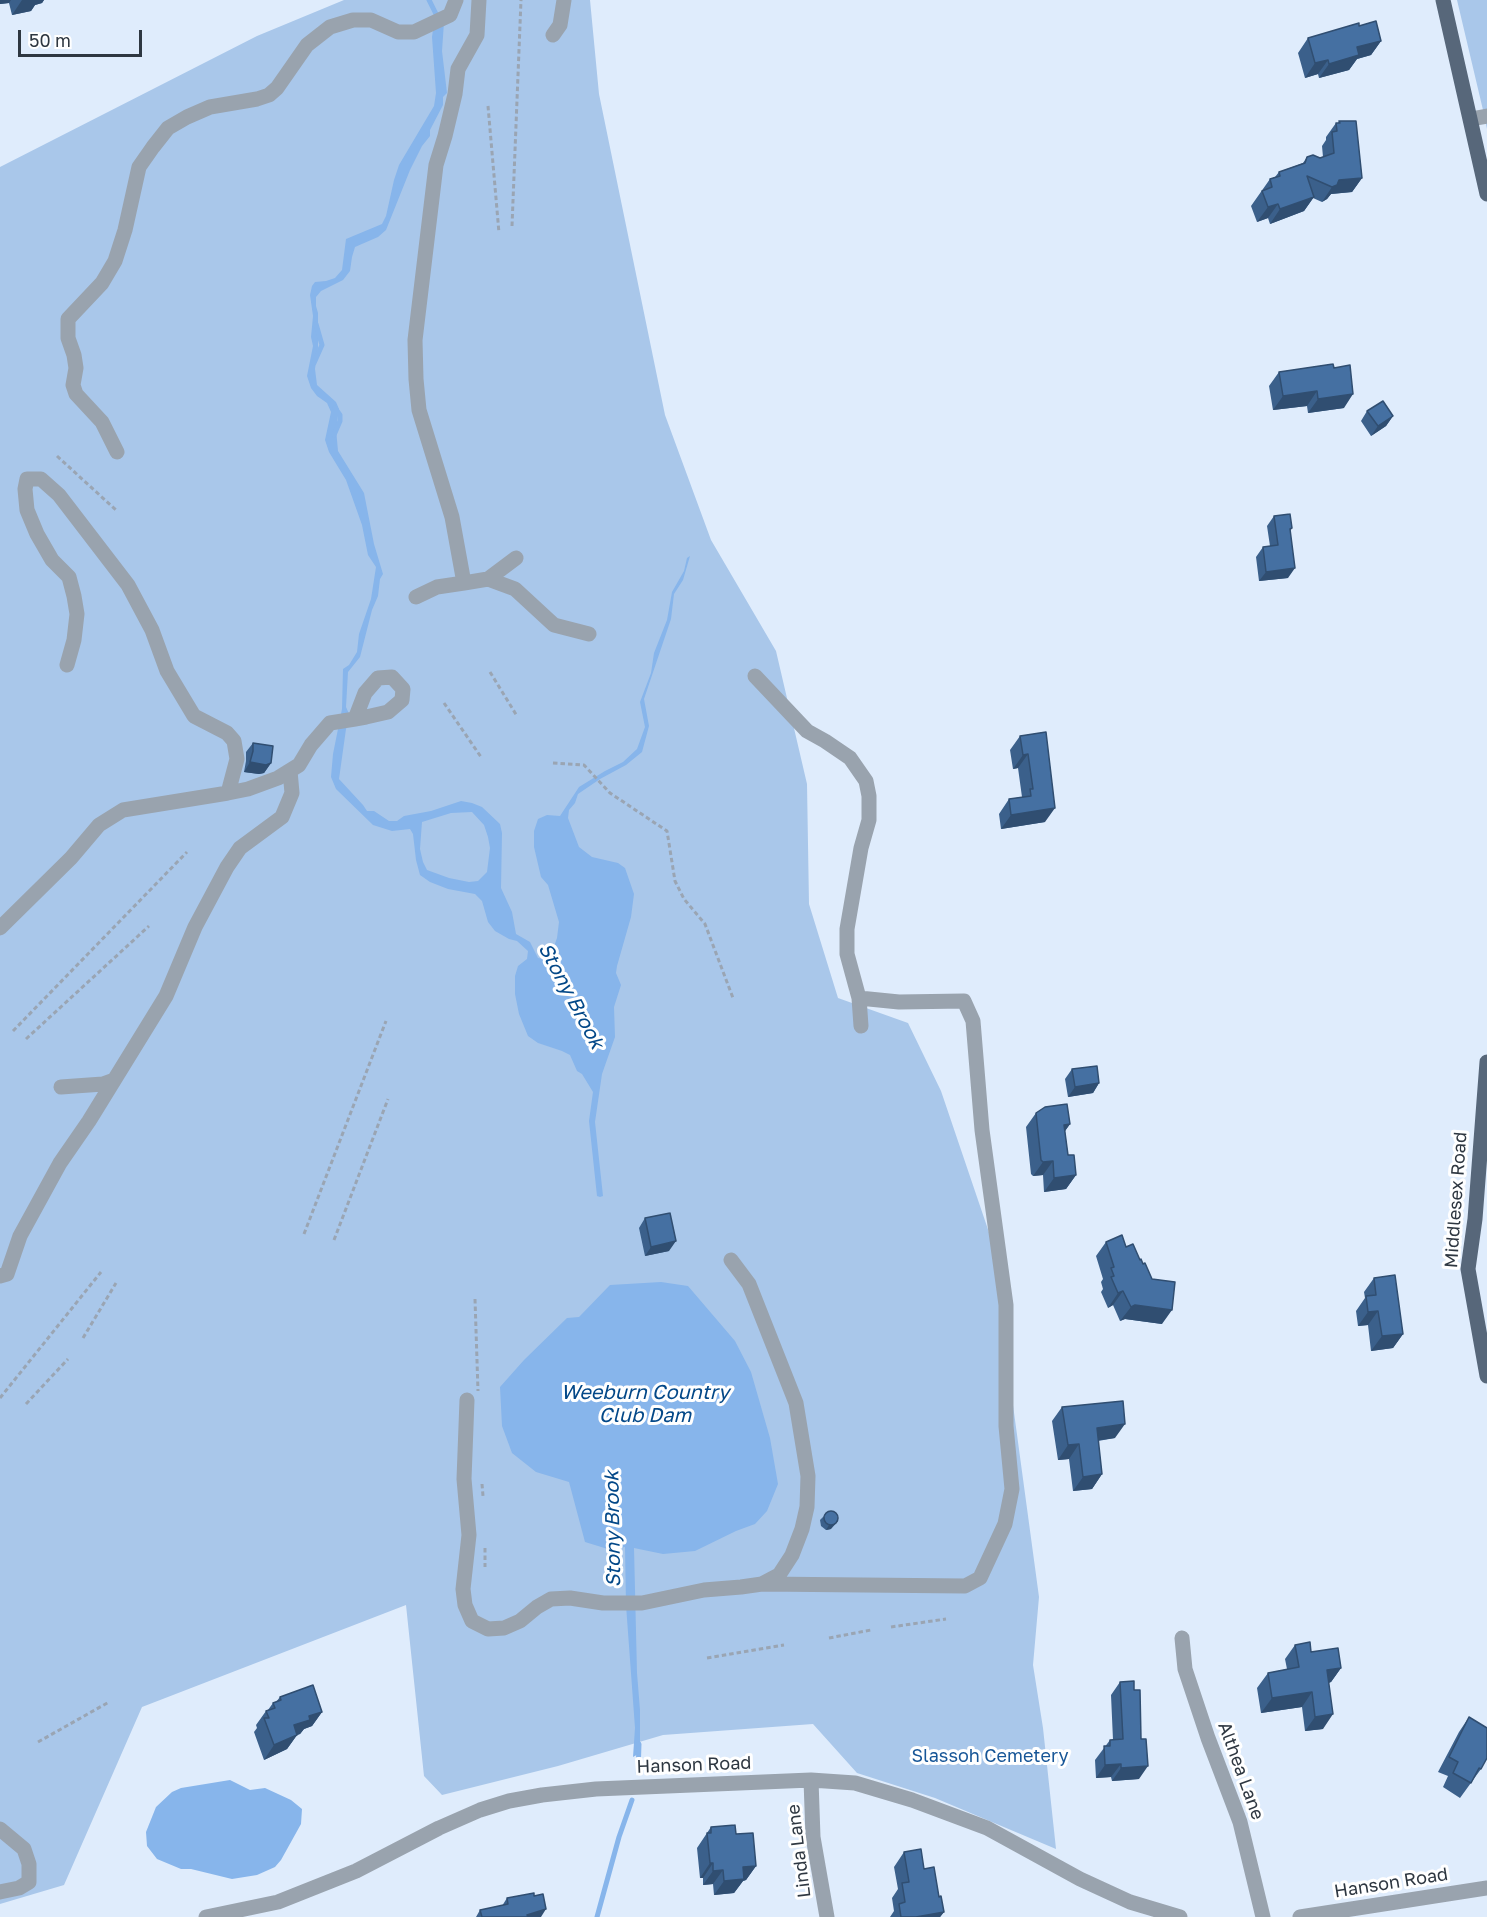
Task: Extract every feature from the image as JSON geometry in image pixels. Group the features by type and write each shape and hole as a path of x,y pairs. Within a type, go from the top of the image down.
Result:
{"main road":[{"path":"1443,0 1487,194"},
{"name":"Middlesex Road","path":"1487,1062 1475,1219 1468,1269 1487,1376"}],"street":[{"path":"464,583 452,517 419,410 415,340 436,165 447,126 458,69 477,35 479,0"},
{"path":"553,35 560,25 564,0"},
{"path":"117,452 102,422 76,394 73,385 76,368 68,338 68,319 102,284 115,261 125,230 139,167 153,147 168,128 187,117 210,107 269,95 277,88 307,45 330,27 353,20 371,20 398,32 414,32 430,25 454,5"},
{"path":"1471,119 1487,116"},
{"path":"67,665 74,640 77,614 74,596 69,577 52,560 27,510 25,489 27,479 41,479 59,495 128,585 152,630 167,671 194,716 228,733 234,741 237,759 228,793"},
{"path":"416,597 437,587 488,579 516,558"},
{"path":"488,579 515,590 554,626 589,634"},
{"path":"755,675 807,731 850,758 866,781 869,796 868,820 847,929 847,954 859,998 861,1026"},
{"path":"0,928 64,866 99,825 123,810 248,789 278,778 299,765 311,745 330,723 347,720"},
{"path":"0,1276 7,1274 20,1236 60,1163 89,1121 166,996 195,927 228,867 240,848 282,817 292,793 290,771"},
{"path":"473,1396 464,1479 469,1535 462,1588 465,1605 472,1621 488,1629 504,1628 520,1621 551,1599 570,1598 642,1603 704,1590 762,1584 965,1586 980,1578 1005,1524 1012,1489 1006,1426 1006,1305 982,1130 973,1021 964,1001 899,1002 859,998"},
{"path":"61,1087 114,1080"},
{"path":"731,1260 749,1284 796,1403 808,1476 807,1508 792,1555 779,1575 762,1584"},
{"name":"Althea Lane","path":"1182,1638 1185,1669 1240,1822 1263,1917"},
{"name":"Hanson Road","path":"206,1917 278,1902 356,1871 439,1828 480,1810 509,1801 596,1789 811,1780 855,1783 912,1800 987,1828 1080,1880 1130,1902 1180,1917"},
{"name":"Linda Lane","path":"811,1780 813,1837 827,1917"},
{"path":"0,1829 24,1849 29,1864 29,1882 19,1888 0,1892"},
{"name":"Hanson Road","path":"1300,1917 1487,1888"}],"path":[{"path":"512,226 521,0"},
{"path":"488,106 499,233"},
{"path":"57,456 117,511"},
{"path":"490,672 517,716"},
{"path":"444,703 482,757"},
{"path":"553,763 584,765 610,793 667,831 675,881 684,899 705,924 733,998"},
{"path":"13,1031 187,852"},
{"path":"26,1039 149,926"},
{"path":"304,1234 386,1021"},
{"path":"334,1240 388,1100"},
{"path":"0,1398 101,1272"},
{"path":"83,1338 116,1282"},
{"path":"473,1396 475,1299"},
{"path":"26,1404 68,1359"},
{"path":"891,1626 946,1618"},
{"path":"829,1638 871,1630"},
{"path":"707,1658 784,1645"},
{"path":"38,1742 109,1702"}],"green space":[{"name":"Slassoh Cemetery","path":"344,0 590,0 599,94 665,415 711,540 776,651 807,784 809,904 838,998 908,1023 941,1091 997,1256 1010,1383 1039,1597 1033,1665 1043,1728 1056,1849 935,1798 857,1773 813,1724 663,1735 558,1766 442,1795 424,1776 406,1605 142,1707 64,1885 0,1904 0,167 257,36"},
{"path":"1457,0 1487,0 1487,129 1483,110"}],"water":[{"path":"435,15 444,22 442,51 447,93 443,97 443,105 430,130 430,136 422,146 410,170 386,230 378,237 355,247 350,271 343,280 321,291 316,297 318,348 315,369 317,385 336,402 339,409 336,429 338,451 364,493 374,544 383,574 360,657 348,672 346,707 350,716 339,779 367,811 374,811 389,821 397,821 404,816 431,811 461,801 482,807 500,824 502,833 501,888 512,912 516,934 530,942 538,958 544,959 552,952 559,922 548,885 541,877 534,847 534,831 538,819 547,815 560,816 579,787 623,762 637,749 645,727 640,702 651,673 654,653 667,620 672,592 690,556 683,580 674,594 671,619 644,699 649,726 642,752 626,765 578,794 569,810 568,818 579,847 592,857 618,863 625,868 634,894 631,917 616,973 621,985 614,1007 615,1037 602,1074 595,1122 603,1196 600,1197 597,1196 589,1121 593,1092 582,1074 577,1071 570,1055 538,1043 528,1036 519,1014 515,994 515,976 518,966 527,959 528,951 517,941 495,931 488,922 482,901 475,894 448,889 420,875 413,834 410,829 392,831 373,825 336,789 331,777 342,709 343,669 349,665 357,652 359,634 371,599 376,567 368,555 362,525 346,480 329,452 325,440 331,412 327,403 311,388 307,376 313,346 310,295 315,282 335,278 342,270 346,239 382,224 386,216 399,165 434,106 436,93 432,37","holes":["472,812 484,825 490,848 487,872 478,881 469,882 449,878 427,870 420,849 422,822 451,813"]},
{"name":"Weeburn Country Club Dam","path":"661,1282 688,1286 735,1341 751,1372 770,1438 778,1484 767,1511 755,1524 695,1551 663,1554 634,1548 640,1753 633,1757 635,1728 626,1605 625,1547 611,1550 585,1542 569,1482 536,1472 512,1453 502,1426 500,1387 567,1318 579,1317 610,1285"},
{"path":"230,1780 250,1790 265,1788 291,1800 302,1809 301,1824 275,1867 257,1875 232,1879 191,1869 181,1869 157,1859 147,1846 146,1832 156,1807 172,1792 181,1788"}],"building":[{"path":"1376,21 1381,41 1357,47 1359,55 1329,64 1328,60 1315,63 1308,38 1359,23 1359,26"},
{"path":"1339,121 1356,121 1362,178 1339,180 1337,185 1332,187 1307,176 1314,197 1280,209 1278,204 1268,207 1262,191 1272,187 1270,179 1280,176 1279,172 1305,163 1307,157 1313,155 1320,158 1334,153 1332,132 1337,131 1336,123 1340,123"},
{"path":"1333,364 1334,368 1350,365 1353,394 1318,399 1317,391 1283,396 1279,372"},
{"path":"1383,401 1393,416 1378,426 1367,411"},
{"path":"1290,514 1295,568 1266,572 1263,547 1278,545 1274,516"},
{"path":"1046,732 1055,808 1011,815 1009,799 1031,796 1030,789 1033,789 1028,754 1023,755 1020,736"},
{"path":"253,743 273,746 271,763 266,765 250,762"},
{"path":"1097,1066 1099,1083 1075,1087 1072,1069"},
{"path":"1067,1104 1070,1124 1064,1125 1068,1155 1074,1155 1076,1175 1054,1178 1053,1161 1043,1162 1041,1160 1036,1113 1045,1107"},
{"path":"670,1213 676,1241 651,1247 645,1218"},
{"path":"1122,1235 1126,1247 1133,1244 1152,1279 1175,1282 1172,1310 1135,1305 1131,1307 1123,1291 1118,1293 1111,1277 1114,1276 1111,1268 1114,1267 1106,1242"},
{"path":"1395,1275 1403,1334 1382,1336 1378,1311 1368,1312 1366,1296 1376,1295 1374,1278"},
{"path":"1123,1401 1125,1424 1097,1428 1102,1474 1083,1477 1079,1444 1068,1445 1062,1407"},
{"path":"828,1511 834,1511 838,1518 834,1525 828,1525 824,1521 824,1515"},
{"path":"1310,1642 1311,1652 1338,1648 1341,1668 1327,1670 1333,1714 1315,1717 1312,1692 1272,1698 1268,1673 1299,1667 1295,1645"},
{"path":"1134,1681 1134,1690 1140,1690 1141,1739 1146,1739 1148,1766 1121,1768 1121,1764 1105,1765 1104,1746 1110,1746 1110,1740 1123,1739 1120,1682"},
{"path":"313,1685 322,1712 309,1716 310,1720 294,1725 297,1735 274,1745 264,1718 269,1718 266,1711 275,1708 273,1703 281,1700 280,1697"},
{"path":"1469,1717 1487,1728 1487,1758 1471,1783 1453,1773 1458,1762 1449,1757"},
{"path":"735,1825 736,1834 753,1833 756,1866 743,1867 744,1879 724,1881 723,1870 713,1871 713,1863 710,1863 707,1833 711,1833 711,1827"},
{"path":"921,1849 924,1869 934,1867 944,1912 901,1917 899,1904 905,1902 902,1883 909,1882 904,1852"},
{"path":"534,1893 534,1896 543,1894 546,1909 527,1915 528,1917 482,1917 480,1910 508,1904 507,1898"}],"waterway":[{"name":"Stony Brook","path":"429,0 439,20"},
{"name":"Stony Brook","path":"314,363 322,345 316,324"},
{"name":"Stony Brook","path":"334,435 340,421 340,415 335,408"},
{"name":"Stony Brook","path":"638,1773 639,1744"},
{"name":"Stony Brook","path":"597,1917 619,1837 632,1800"}]}
